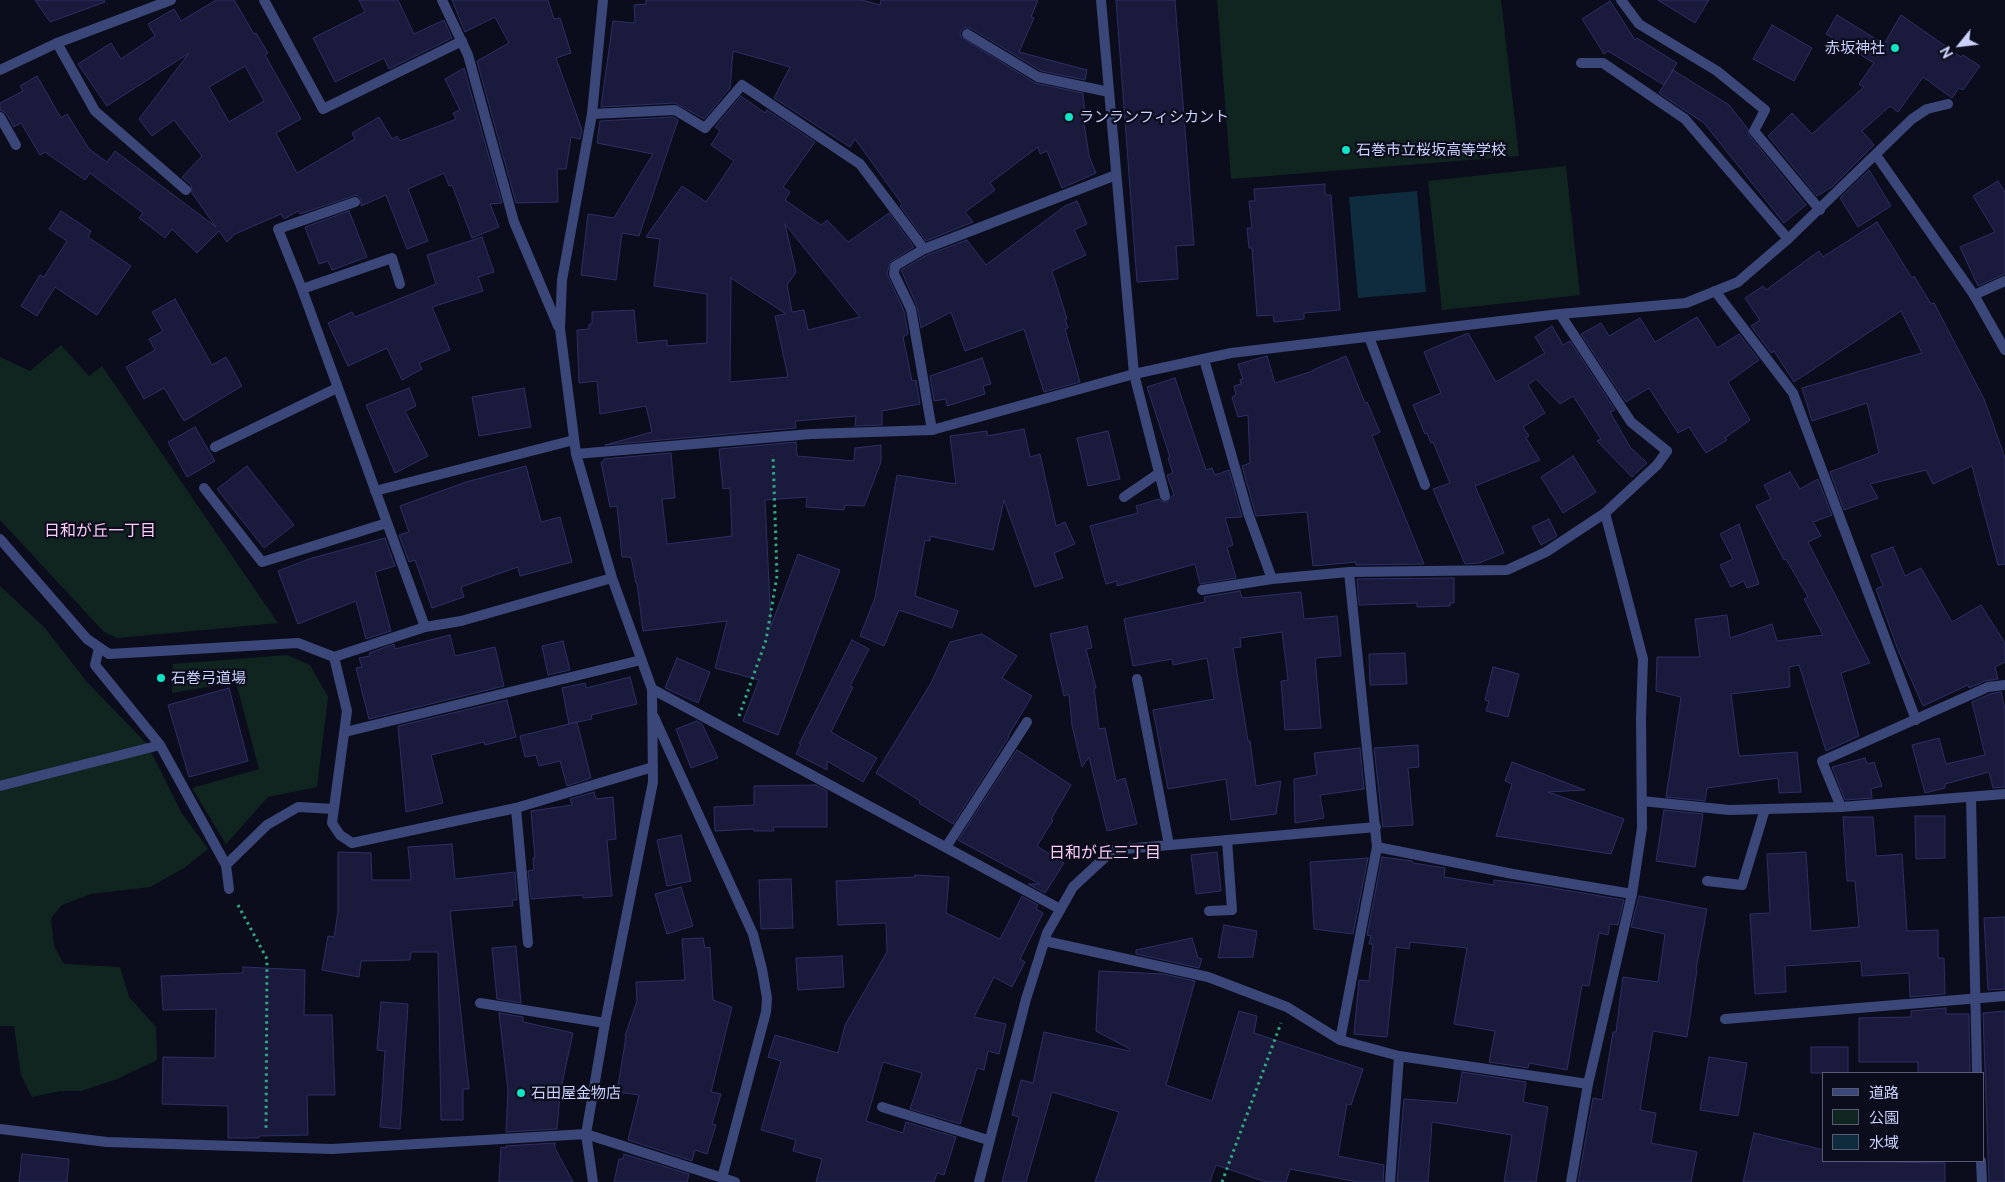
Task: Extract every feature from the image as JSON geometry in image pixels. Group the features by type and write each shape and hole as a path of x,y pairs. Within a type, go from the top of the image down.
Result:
{"street":[{"path":"0,70 57,43 171,0"},
{"path":"264,0 323,109 462,42"},
{"path":"442,0 468,55 514,222 560,329"},
{"path":"593,1182 586,1134 605,1023 653,782 652,689 612,578 576,454 560,329 562,280 592,114 603,0"},
{"path":"1101,0 1134,374 1165,496"},
{"path":"1621,0 1639,24 1717,71 1765,110 1754,131 1820,210"},
{"path":"967,34 1038,77 1109,92"},
{"path":"57,43 95,111 186,190"},
{"path":"1581,62 1603,63 1685,119 1788,239"},
{"path":"592,114 675,110 705,128 742,85 860,164 924,249"},
{"path":"576,454 773,437 932,430 1134,374 1231,353 1560,314 1686,303 1738,282 1820,210 1912,119 1927,109 1948,104"},
{"path":"0,117 16,145"},
{"path":"1876,155 1974,295 2005,350"},
{"path":"932,430 912,308 894,274 895,266 924,249 1116,175"},
{"path":"355,202 278,230 302,289 425,627"},
{"path":"302,289 392,258 400,284"},
{"path":"1974,295 2005,281"},
{"path":"1715,291 1793,394 1916,720"},
{"path":"1202,590 1272,579 1348,572 1507,570 1546,552 1605,512 1657,465 1667,451 1631,422 1560,314"},
{"path":"1369,337 1424,485"},
{"path":"1204,359 1248,513 1272,579"},
{"path":"214,446 338,388"},
{"path":"375,491 574,440"},
{"path":"1124,497 1159,473"},
{"path":"204,488 262,562 387,524"},
{"path":"1571,1182 1588,1084 1632,894 1642,828 1641,718 1643,659 1605,512"},
{"path":"0,540 87,639 109,654 298,643 334,658 425,627 461,621 612,578"},
{"path":"1340,1040 1377,847 1348,572"},
{"path":"99,648 95,665 160,745 226,865 229,889"},
{"path":"334,658 346,711 345,732 332,823 340,835 352,843 516,808 653,767"},
{"path":"345,732 641,660"},
{"path":"1137,679 1168,845"},
{"path":"1841,807 1822,761 1988,687 2005,685"},
{"path":"652,689 1060,909"},
{"path":"652,713 752,934 762,969 767,998 766,1012 722,1178"},
{"path":"946,847 1027,722"},
{"path":"0,786 160,745"},
{"path":"1642,801 1729,810 1841,807 2005,794"},
{"path":"1971,797 1976,1072"},
{"path":"226,865 267,825 298,807 334,809"},
{"path":"516,808 528,943"},
{"path":"1707,881 1742,885 1765,809"},
{"path":"979,1182 988,1140 1026,998 1047,932 1073,888 1113,850 1376,827"},
{"path":"1209,911 1232,910 1227,840"},
{"path":"1377,847 1513,874 1632,894"},
{"path":"1045,941 1208,976 1287,1007 1340,1040 1399,1056 1588,1084"},
{"path":"1725,1019 2005,996"},
{"path":"480,1003 605,1023"},
{"path":"1390,1182 1399,1056"},
{"path":"882,1107 988,1140"},
{"path":"0,1129 108,1142 332,1148 586,1134 735,1182"},
{"path":"1981,1162 1982,1182"}],"path":[{"path":"733,733 766,640 776,576 773,437"},
{"path":"229,889 267,959 266,1147"},
{"path":"1222,1182 1287,1007"}],"green space":[{"path":"1217,0 1501,0 1519,156 1231,179"},
{"path":"1566,166 1580,295 1442,310 1428,181"},
{"path":"61,345 89,376 102,366 278,623 117,638 104,632 0,520 0,357 30,371"},
{"path":"0,586 44,627 87,682 147,744 181,812 208,849 184,868 150,887 91,894 62,905 51,918 54,946 64,964 120,967 129,997 156,1027 157,1060 117,1079 81,1091 60,1091 32,1097 21,1075 14,1026 0,1026"},
{"path":"287,655 310,665 328,697 317,787 268,797 226,844 192,788 259,769 236,682 172,693 173,664"}],"water":[{"path":"1417,191 1426,292 1358,298 1349,197"}],"building":[{"path":"35,0 104,0 105,2 50,22"},
{"path":"216,0 234,0 254,34 256,33 268,53 265,55 301,119 276,133 297,173 355,139 352,133 379,117 392,139 397,136 400,141 456,119 453,113 460,110 445,79 464,68 502,203 490,204 499,227 472,238 452,185 449,186 444,173 408,189 428,241 407,249 386,195 361,206 361,199 356,195 300,214 298,211 284,219 281,214 235,234 227,242 219,231 197,253 172,229 165,238 139,218 143,213 90,173 85,180 45,152 40,155 21,123 14,127 6,113 0,110 0,103 23,91 20,86 37,76 61,118 67,114 89,149 107,162 115,151 216,227 192,193 191,185 182,177 202,156 174,120 152,136 139,119 189,53 107,106 78,64 111,43 121,59 155,36 148,24 174,9 181,21","holes":["245,66 264,101 229,122 209,87"]},
{"path":"359,0 398,0 414,34 444,20 452,38 389,69 384,58 335,82 313,38 365,12"},
{"path":"452,0 548,0 554,19 560,18 571,53 556,58 582,130 580,139 571,137 566,169 557,169 558,202 516,203 477,61 509,43 495,17 465,32"},
{"path":"646,0 862,0 880,5 881,0 1038,0 1031,17 1034,18 1019,52 1087,70 1085,80 1041,71 970,28 963,28 960,33 961,37 1035,83 1083,93 1085,115 1083,116 1089,156 1096,173 1062,188 1047,151 1040,154 1038,147 990,183 995,190 965,212 973,222 926,241 855,139 850,147 774,98 790,67 733,51 730,88 704,119 675,103 601,107 613,21 635,23 634,5 646,4"},
{"path":"1116,0 1175,0 1194,245 1176,246 1178,279 1137,282"},
{"path":"1658,0 1709,0 1695,23"},
{"path":"1610,1 1635,40 1637,38 1677,63 1664,85 1608,51 1604,54 1582,19"},
{"path":"1837,15 1884,44 1901,15 1961,57 1963,55 1980,66 1963,90 1959,88 1952,98 1923,77 1898,112 1890,106 1862,131 1874,145 1832,187 1817,196 1768,136 1792,113 1812,134 1864,87 1859,84 1874,63 1826,34"},
{"path":"1772,25 1812,48 1794,81 1753,59"},
{"path":"1673,70 1729,105 1748,129 1749,135 1806,205 1784,223 1704,123 1659,93"},
{"path":"741,96 765,113 767,110 815,142 783,187 790,192 785,200 821,225 827,220 848,242 889,213 914,247 890,262 887,274 904,311 908,334 903,337 912,381 916,380 920,404 882,411 882,425 855,426 856,416 795,421 796,428 605,445 652,432 646,406 600,414 597,381 579,383 577,330 589,329 589,324 592,324 592,312 634,310 637,343 667,340 667,346 707,343 707,294 654,286 660,239 646,237 682,186 706,202 734,161 711,145 720,131 715,127","holes":["785,224 801,244 860,317 808,330 804,310 792,312 787,285 796,272","731,278 786,314 775,316 788,377 730,382"]},
{"path":"673,117 678,120 639,236 622,233 616,280 581,275 588,214 614,218 653,154 597,143 600,121"},
{"path":"1869,170 1891,206 1858,227 1840,198"},
{"path":"1998,181 2005,192 2005,274 1978,286 1960,247 1995,232 1973,196"},
{"path":"1325,184 1325,195 1331,195 1340,310 1304,313 1304,319 1274,322 1273,315 1257,316 1252,248 1249,248 1247,228 1252,228 1249,201 1255,201 1254,189"},
{"path":"1077,201 1087,224 1074,230 1086,255 1052,271 1067,319 1065,319 1068,328 1065,329 1080,382 1044,392 1024,329 965,351 951,312 921,328 917,306 901,270 927,255 967,240 986,265 1065,206"},
{"path":"61,211 91,231 88,237 131,266 97,315 55,287 37,316 21,306 40,275 44,277 67,241 49,229"},
{"path":"349,211 367,257 332,270 328,261 319,264 305,227"},
{"path":"1877,222 1912,278 1914,276 1931,304 1934,303 1984,399 2005,458 2005,564 1998,565 1972,466 1933,484 1926,470 1870,484 1878,498 1844,510 1830,472 1879,453 1867,403 1812,421 1802,388 1922,353 1901,311 1794,382 1774,351 1771,353 1751,326 1760,320 1745,298 1763,286 1766,290 1819,251 1823,257"},
{"path":"482,237 494,272 478,277 483,291 432,307 450,350 419,363 422,369 402,380 387,348 348,366 328,323 352,312 355,317 436,284 427,255"},
{"path":"175,299 212,365 226,357 242,386 184,421 164,388 144,399 126,367 155,350 149,339 163,331 152,312"},
{"path":"1697,317 1717,348 1739,334 1759,360 1728,382 1750,420 1725,438 1727,440 1706,453 1689,427 1678,433 1649,388 1626,402 1581,334 1601,323 1609,336 1640,318 1655,342"},
{"path":"1552,326 1563,345 1570,341 1615,410 1610,412 1630,447 1647,463 1632,477 1597,441 1601,439 1573,396 1560,404 1536,379 1528,385 1545,413 1523,427 1529,436 1526,438 1540,460 1475,486 1504,553 1479,563 1465,564 1433,489 1450,483 1433,442 1431,443 1427,433 1425,434 1413,405 1441,393 1424,352 1468,333 1496,382 1545,353 1535,337"},
{"path":"1267,356 1275,383 1313,371 1346,356 1365,403 1367,402 1380,432 1372,436 1424,564 1356,565 1356,562 1313,566 1307,512 1256,516 1242,466 1250,463 1248,415 1238,417 1232,397 1236,395 1234,386 1241,384 1240,380 1243,379 1238,364"},
{"path":"982,358 991,384 983,386 985,394 947,406 946,399 934,401 930,376"},
{"path":"1175,378 1206,470 1212,468 1215,475 1229,470 1242,517 1225,518 1233,545 1227,547 1236,578 1200,584 1195,564 1117,586 1117,581 1106,584 1090,526 1138,513 1136,506 1159,499 1167,502 1174,495 1167,475 1173,473 1168,458 1170,457 1147,387"},
{"path":"409,388 416,406 405,411 428,456 395,473 366,405"},
{"path":"524,388 531,427 479,436 472,397"},
{"path":"195,427 215,461 187,477 168,442"},
{"path":"1024,429 1030,457 1040,454 1056,526 1065,522 1075,544 1054,553 1063,578 1035,587 1004,500 993,550 930,536 930,541 925,540 915,596 958,611 952,628 899,610 884,646 860,636 875,598 897,475 956,484 950,436 987,431 987,436"},
{"path":"1108,431 1120,479 1088,486 1077,438"},
{"path":"796,442 797,456 854,461 855,448 881,445 881,462 864,506 845,505 844,510 806,507 807,497 765,500 771,626 798,554 840,570 778,735 743,721 759,680 715,668 727,621 643,631 637,583 631,557 622,557 617,506 610,507 601,462 604,459 671,453 675,498 662,499 667,544 732,536 730,488 723,489 719,449"},
{"path":"1573,456 1596,492 1563,513 1541,477"},
{"path":"247,466 294,525 264,548 217,489"},
{"path":"526,466 541,522 560,517 572,562 520,576 518,567 461,587 464,597 432,608 415,560 409,562 399,535 409,532 400,506 466,482"},
{"path":"1790,472 1800,489 1818,479 1832,515 1813,522 1821,536 1808,542 1870,663 1841,673 1859,736 1826,751 1799,665 1789,667 1790,687 1731,694 1739,756 1797,752 1801,792 1779,793 1778,778 1707,788 1705,801 1666,797 1681,697 1656,691 1657,657 1700,657 1695,619 1727,615 1730,638 1772,624 1777,641 1823,635 1804,599 1808,597 1786,559 1784,560 1756,506 1771,499 1764,485"},
{"path":"1549,519 1557,536 1541,545 1532,527"},
{"path":"1739,524 1759,584 1747,588 1744,581 1731,587 1720,565 1733,559 1720,534"},
{"path":"385,538 395,566 375,572 391,631 366,639 356,601 298,624 278,571 309,559"},
{"path":"1893,547 1905,576 1921,568 1952,622 1981,605 2005,643 2005,662 1995,667 1998,679 1985,681 1969,688 1968,685 1923,706 1898,650 1876,589 1883,586 1871,555"},
{"path":"1454,578 1454,603 1450,603 1450,606 1417,607 1417,603 1359,605 1357,579"},
{"path":"1240,591 1242,598 1301,592 1304,619 1337,616 1341,656 1315,658 1321,728 1285,730 1281,681 1288,680 1282,632 1240,638 1241,647 1233,648 1256,786 1281,781 1276,814 1231,820 1226,779 1168,789 1153,710 1214,699 1207,658 1173,665 1172,659 1133,666 1124,619 1205,602 1204,597"},
{"path":"1087,626 1092,648 1086,649 1096,688 1094,688 1099,729 1105,728 1116,781 1125,778 1137,824 1107,831 1089,757 1082,767 1072,725 1069,694 1064,696 1050,634"},
{"path":"982,634 1017,656 1002,678 1032,696 1009,737 953,824 876,773 931,683 950,642"},
{"path":"450,635 455,656 495,647 504,686 369,719 356,668 362,667 359,658 370,656 369,653 394,644 395,649"},
{"path":"852,640 869,649 850,686 853,687 831,732 877,758 863,782 827,761 827,770 796,754 801,744 799,744"},
{"path":"563,641 570,670 548,675 542,646"},
{"path":"1405,653 1407,684 1370,685 1369,654"},
{"path":"677,658 710,672 698,703 665,688"},
{"path":"1493,667 1519,674 1508,717 1486,711 1489,701 1485,700"},
{"path":"630,677 637,704 591,715 592,719 569,724 562,688 585,683 586,688"},
{"path":"229,688 248,761 189,777 168,705"},
{"path":"2001,692 2005,709 2005,787 1993,788 1989,772 1945,784 1945,788 1925,793 1912,745 1939,738 1946,764 1985,755 1972,702 1990,694"},
{"path":"507,700 516,737 485,745 484,742 431,755 443,803 406,812 398,726"},
{"path":"697,721 702,724 718,758 691,768 676,729"},
{"path":"577,722 591,778 567,786 560,761 539,766 536,755 525,757 520,736"},
{"path":"1418,745 1419,767 1408,768 1413,825 1383,827 1374,748"},
{"path":"1360,748 1364,789 1320,795 1324,818 1295,823 1294,779 1317,775 1314,753"},
{"path":"1017,750 1071,785 1037,846 1064,863 1045,893 1028,884 1040,884 958,840"},
{"path":"1865,758 1867,764 1874,762 1882,786 1871,789 1872,798 1845,800 1832,767"},
{"path":"1512,762 1585,790 1548,792 1624,819 1611,854 1496,836 1512,784 1505,781"},
{"path":"816,785 827,791 827,827 773,827 774,831 754,831 754,829 715,831 714,807 754,805 754,786"},
{"path":"594,792 596,799 613,797 616,839 607,840 612,896 583,898 583,895 531,899 528,871 534,870 533,858 535,858 531,811 572,805 570,799"},
{"path":"1664,810 1703,814 1695,867 1656,861"},
{"path":"1915,816 1945,816 1945,858 1916,859"},
{"path":"1843,817 1873,817 1876,856 1902,854 1907,931 1938,930 1938,958 1944,958 1945,994 1910,997 1909,973 1862,976 1861,961 1785,966 1786,992 1755,994 1750,914 1770,913 1767,854 1806,852 1811,931 1859,927 1855,881 1847,881"},
{"path":"681,835 691,881 667,886 657,840"},
{"path":"452,844 455,879 515,872 517,900 512,900 513,906 450,911 469,1089 463,1089 463,1120 441,1120 438,952 411,952 410,960 361,961 359,977 322,970 328,936 334,937 338,912 338,852 371,853 372,880 411,880 408,847"},
{"path":"1217,852 1221,891 1196,894 1191,855"},
{"path":"1382,857 1445,868 1444,877 1494,885 1494,880 1535,885 1624,900 1618,925 1610,924 1608,935 1599,933 1589,986 1582,985 1567,1070 1529,1063 1528,1068 1489,1062 1495,1031 1454,1024 1467,948 1410,942 1409,949 1396,947 1387,1037 1354,1034 1359,980 1369,981 1373,944 1369,944 1371,936 1367,935"},
{"path":"1368,858 1353,934 1314,929 1310,862"},
{"path":"915,875 949,877 946,913 1000,939 1022,896 1038,905 1036,909 1043,913 1020,959 1025,962 1012,987 994,977 974,1017 1006,1024 999,1054 988,1051 984,1070 977,1068 960,1124 910,1109 922,1073 883,1062 866,1121 903,1133 906,1122 956,1137 944,1175 937,1173 934,1182 816,1182 822,1159 793,1151 796,1140 761,1130 781,1061 768,1057 775,1035 838,1053 845,1025 887,952 886,923 838,925 836,881 915,877"},
{"path":"791,879 793,928 761,929 759,880"},
{"path":"681,887 693,926 667,934 655,894"},
{"path":"1639,896 1707,909 1687,1037 1653,1031 1640,1110 1656,1113 1651,1143 1697,1152 1691,1182 1578,1182 1593,1098 1602,1100 1613,1032 1616,1032 1623,977 1658,982 1665,934 1631,927"},
{"path":"2005,917 2005,989 1988,990 1984,918"},
{"path":"1224,925 1257,931 1253,957 1218,958"},
{"path":"703,938 705,948 710,947 713,1000 732,1007 711,1092 721,1094 712,1124 716,1125 707,1154 695,1150 692,1161 628,1140 639,1095 617,1092 625,1036 637,1001 636,982 685,980 682,939"},
{"path":"1192,938 1198,958 1202,959 1199,968 1136,954 1136,950"},
{"path":"516,946 521,1003 497,999 492,948"},
{"path":"842,956 844,987 798,990 796,958"},
{"path":"243,967 305,970 304,1015 332,1015 335,1095 307,1095 308,1135 228,1138 228,1106 162,1104 163,1057 215,1058 216,1009 163,1010 161,976 243,973"},
{"path":"1099,971 1164,974 1195,981 1166,1085 1212,1101 1239,1011 1257,1016 1254,1033 1363,1069 1351,1105 1347,1104 1338,1156 1384,1165 1383,1182 1358,1182 1290,1169 1286,1182 1266,1182 1216,1165 1210,1182 1095,1182 1119,1112 1052,1092 1026,1182 1002,1182 1019,1117 1012,1115 1021,1080 1033,1083 1044,1032 1129,1051 1130,1049 1096,1031"},
{"path":"381,1002 408,1004 400,1129 380,1127 385,1051 377,1050"},
{"path":"1946,1008 1946,1014 1969,1014 1970,1072 1918,1072 1918,1062 1859,1062 1859,1018 1911,1017 1911,1011"},
{"path":"2005,1011 2005,1182 1989,1182 1983,1013"},
{"path":"499,1013 523,1017 523,1022 573,1033 560,1093 557,1129 506,1132 508,1090"},
{"path":"1811,1047 1848,1047 1848,1072 1811,1073"},
{"path":"1709,1057 1747,1063 1738,1116 1700,1110"},
{"path":"1462,1072 1526,1082 1523,1102 1548,1107 1536,1182 1504,1182 1512,1135 1432,1122 1428,1182 1397,1182 1404,1099 1457,1103"},
{"path":"1754,1133 1822,1150 1822,1162 1945,1163 1945,1182 1743,1182"},
{"path":"555,1143 555,1148 573,1182 499,1182 501,1147"},
{"path":"22,1154 69,1159 67,1182 19,1182"},
{"path":"624,1154 689,1174 687,1182 614,1182 619,1159 623,1159"}],"place":[{"name":"赤坂神社","path":"1895,48"},
{"name":"ランランフィシカント","path":"1069,117"},
{"name":"石巻市立桜坂高等学校","path":"1346,150"},
{"name":"石巻弓道場","path":"161,678"},
{"name":"石田屋金物店","path":"521,1093"}],"district":[{"name":"日和が丘一丁目","path":"100,531"},
{"name":"日和が丘三丁目","path":"1105,853"}]}
